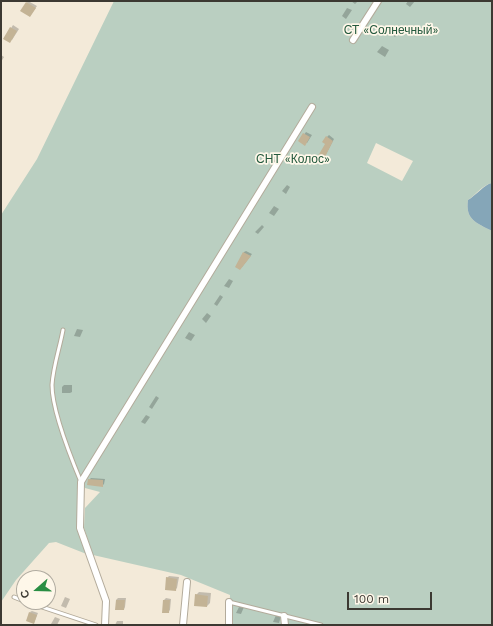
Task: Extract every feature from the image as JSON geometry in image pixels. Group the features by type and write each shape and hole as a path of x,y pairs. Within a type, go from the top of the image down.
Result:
{"street":[{"path":"353,40 378,1"},
{"path":"105,625 106,601 80,528 81,482 312,107"},
{"path":"183,625 188,582"},
{"path":"229,602 229,625"},
{"path":"284,616 285,625"}],"lane":[{"path":"63,330 52,384 53,398 70,458 81,482"},
{"path":"229,602 321,625"},
{"path":"51,610 96,625"}],"green space":[{"path":"114,1 492,1 492,183 468,200 468,212 473,220 492,231 492,625 229,625 230,595 181,575 93,555 84,528 85,508 100,492 85,488 81,483 80,528 89,555 56,542 49,543 25,570 16,570 16,580 1,602 1,215 37,159","holes":["376,143 413,161 402,181 367,163"]}],"water":[{"path":"492,183 492,231 473,220 468,212 468,200"}],"building":[{"path":"26,2 36,8 30,17 20,11"},
{"path":"10,27 17,31 10,43 3,39"},
{"path":"303,133 310,137 305,146 298,141"},
{"path":"326,136 333,141 324,159 318,156 325,144 322,142"},
{"path":"243,252 251,256 240,270 235,267"},
{"path":"88,479 103,480 103,487 87,485"},
{"path":"166,577 177,579 176,591 165,590"},
{"path":"195,594 208,596 207,607 194,606"},
{"path":"116,600 125,600 124,610 115,610"},
{"path":"163,600 170,600 169,613 162,613"},
{"path":"29,612 37,615 34,624 26,621"}],"park label":[{"name":"СТ «Солнечный»","path":"391,30"},
{"name":"СНТ «Колос»","path":"293,159"}]}
